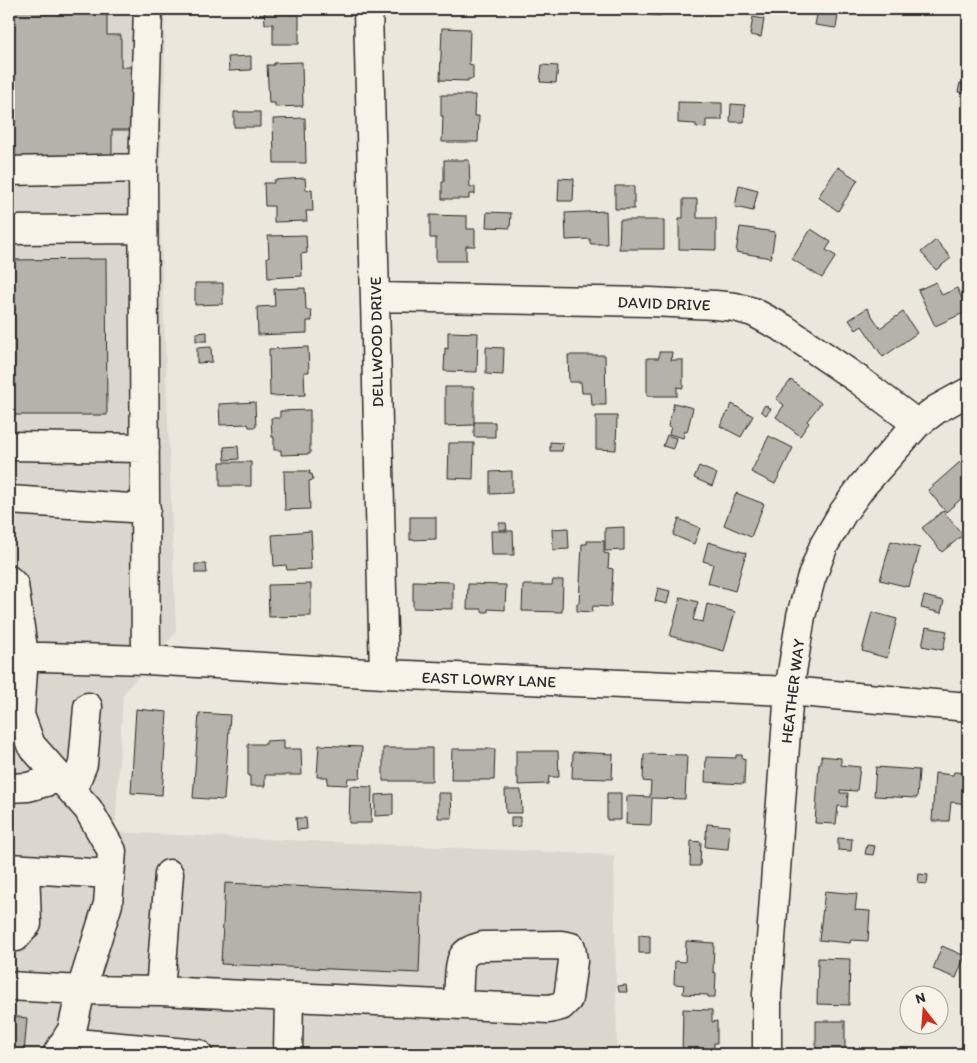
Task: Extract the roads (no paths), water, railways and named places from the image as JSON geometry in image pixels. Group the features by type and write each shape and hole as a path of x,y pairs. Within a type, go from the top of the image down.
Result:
{"street":[{"path":"146,660 143,168 148,9"},
{"name":"DELLWOOD DRIVE","path":"368,9 384,674"},
{"path":"9,171 143,168"},
{"path":"9,230 143,229"},
{"name":"DAVID DRIVE","path":"375,297 650,302 735,307 753,312 783,328 859,380 917,424"},
{"name":"HEATHER WAY","path":"767,1054 767,994 789,691 801,616 811,578 824,545 842,514 863,485 917,424 968,392"},
{"path":"9,446 145,448"},
{"path":"9,500 146,509"},
{"path":"9,580 14,585 17,656 14,717 31,745 88,809 112,851 108,904 81,990 72,1030 61,1048 198,1054"},
{"name":"EAST LOWRY LANE","path":"17,656 146,660 384,674 789,691 968,707"},
{"path":"9,788 66,784 83,764 88,707"},
{"path":"9,937 16,937 27,924 17,868 110,874"},
{"path":"160,991 169,874"},
{"path":"9,986 458,1005"},
{"path":"288,1054 289,997"}]}
